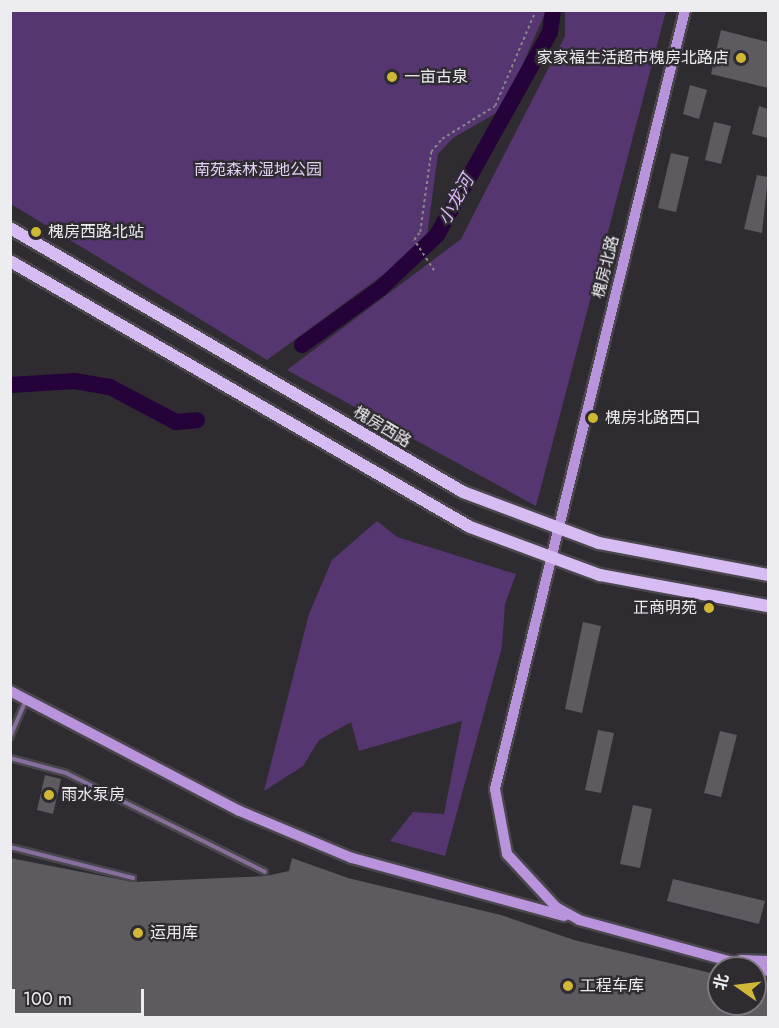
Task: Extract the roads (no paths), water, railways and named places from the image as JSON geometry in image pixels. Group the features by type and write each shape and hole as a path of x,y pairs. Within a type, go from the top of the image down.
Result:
{"main road":[{"name":"槐房西路","path":"10,228 431,475 556,530 675,561 768,575"},
{"path":"10,261 428,506 550,560 637,583 768,606"}],"street":[{"name":"槐房北路","path":"579,920 549,900 507,854 495,789 556,530 685,10"},
{"path":"10,691 240,811 352,858 707,956"}],"lane":[{"path":"10,737 26,700"},
{"path":"10,758 66,773 265,872"},
{"path":"10,847 133,878"}],"waterway":[{"name":"小龙河","path":"302,345 381,288 437,235 550,32 553,10"},
{"name":"小龙河","path":"10,385 75,381 110,387 176,422 197,420"}],"place":[{"name":"家家福生活超市槐房北路店","path":"741,58"},
{"name":"一亩古泉","path":"392,77"},
{"name":"槐房西路北站","path":"36,232"},
{"name":"槐房北路西口","path":"593,418"},
{"name":"正商明苑","path":"709,608"},
{"name":"雨水泵房","path":"49,795"},
{"name":"运用库","path":"138,933"},
{"name":"工程车库","path":"568,986"}],"park label":[{"name":"南苑森林湿地公园","path":"258,170"}]}
